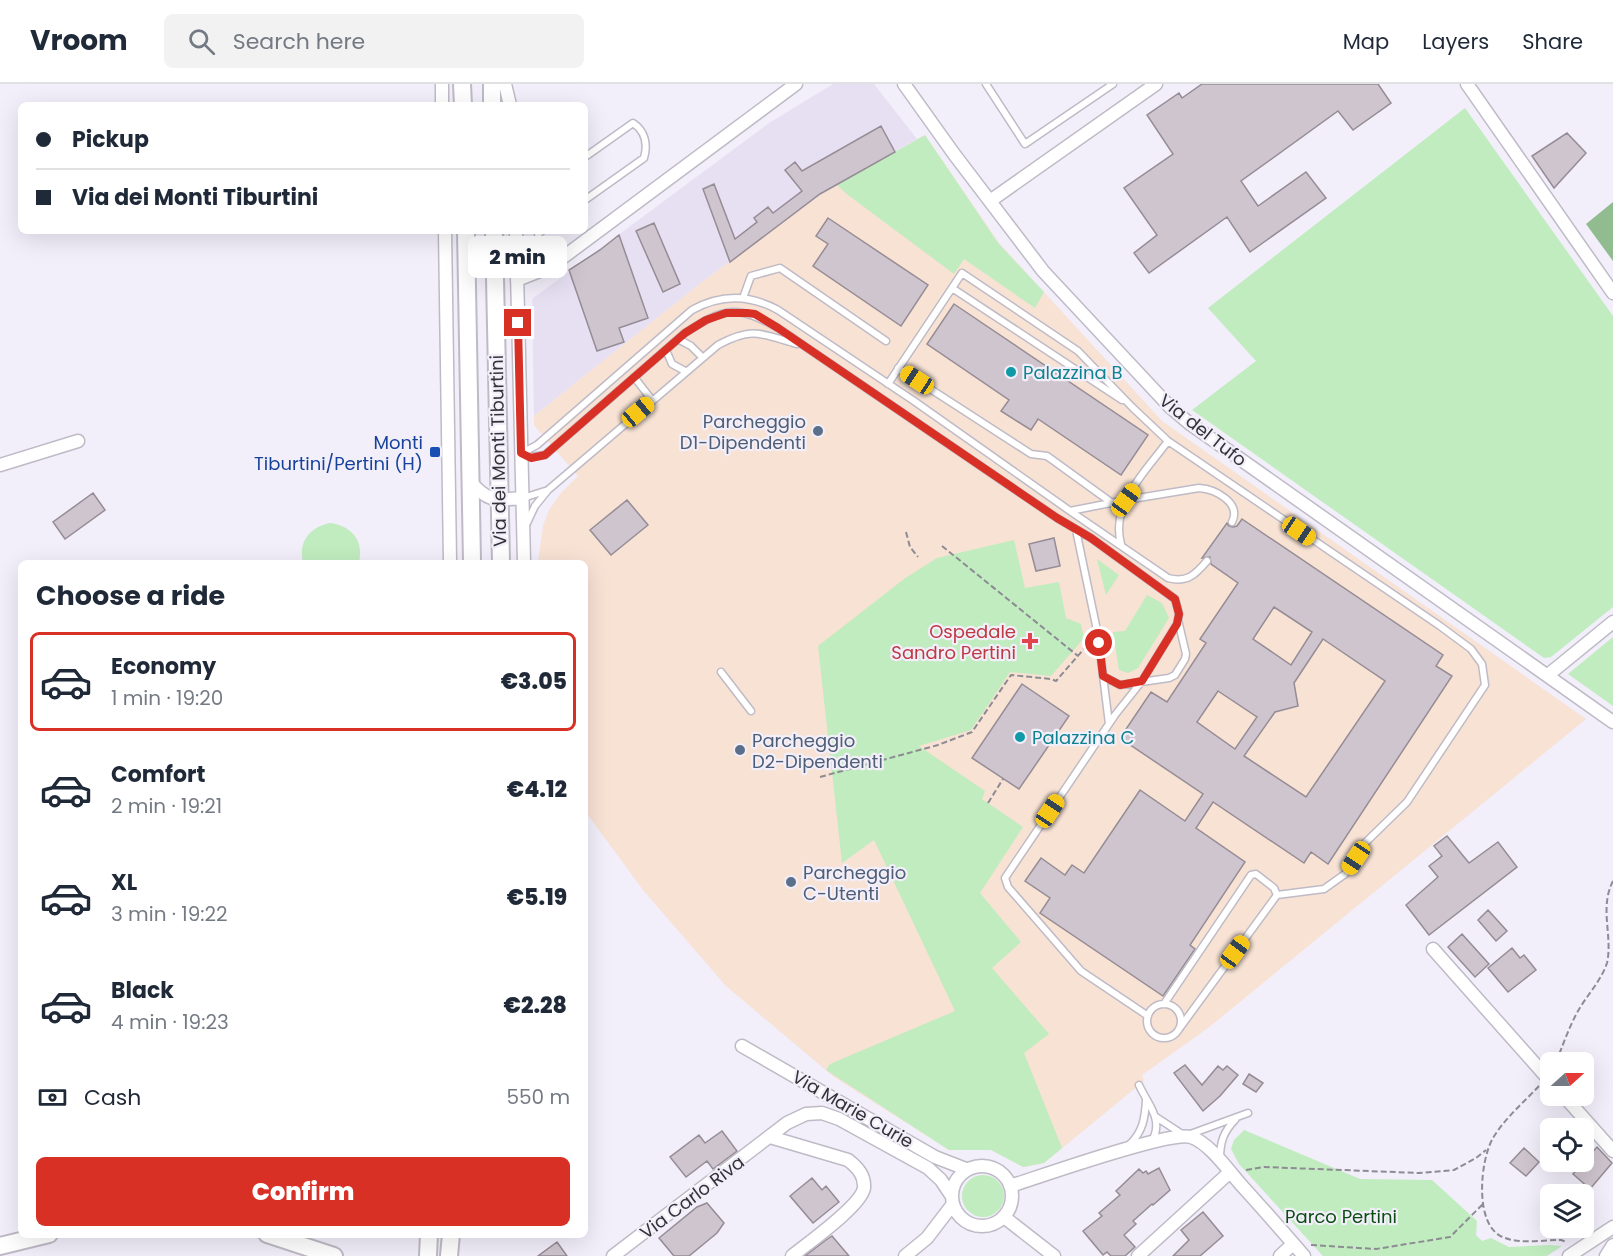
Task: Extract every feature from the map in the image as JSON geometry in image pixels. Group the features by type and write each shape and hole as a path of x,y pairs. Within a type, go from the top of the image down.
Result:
{"main road":[{"path":"462,84 463,102"},
{"path":"492,84 492,102"},
{"name":"Via dei Monti Tiburtini","path":"465,234 472,560"},
{"name":"Via dei Monti Tiburtini","path":"494,234 501,560"},
{"path":"0,1246 33,1238"},
{"path":"279,1238 334,1256"},
{"path":"428,1256 429,1238"},
{"path":"449,1256 451,1238"}],"street":[{"path":"442,84 442,102"},
{"path":"505,84 509,102"},
{"path":"518,280 550,267 796,84"},
{"name":"Via del Tufo","path":"904,84 1043,271 1170,407 1189,423 1613,722"},
{"path":"990,201 1156,84"},
{"path":"1467,84 1613,293"},
{"path":"445,234 450,560"},
{"name":"Via dei Monti Tiburtini","path":"516,234 524,560"},
{"path":"0,465 78,441"},
{"path":"470,481 487,497 500,500 523,498"},
{"path":"1548,675 1613,622"},
{"path":"1433,949 1540,1070"},
{"name":"Via Marie Curie","path":"742,1046 935,1157 966,1169"},
{"path":"1573,1106 1613,1151"},
{"name":"Via Carlo Riva","path":"613,1256 787,1124 806,1113 822,1113 839,1119 928,1168 941,1180 952,1199"},
{"path":"1010,1186 1123,1150 1185,1136 1201,1142 1220,1161 1304,1256"},
{"path":"770,1137 848,1160 859,1168 864,1180 864,1190 856,1203 792,1256"},
{"path":"905,1256 927,1238 952,1199 955,1181 966,1169 975,1166 990,1166 1002,1174 1010,1186 1011,1202 1004,1217 990,1225 974,1225 960,1217 952,1199"},
{"path":"1138,1256 1230,1172"},
{"path":"1004,1217 1054,1256"},
{"path":"1572,1254 1613,1227"},
{"path":"1280,1256 1293,1244"},
{"path":"1605,1256 1613,1245"}],"lane":[{"path":"986,84 1025,144 1113,84"},
{"path":"588,155 633,123 640,128 647,147 644,158 588,198"},
{"path":"743,298 751,276 780,268 885,341"},
{"path":"888,384 962,273 1078,351 1168,441 1440,626 1471,649 1482,664 1485,685 1469,711 1407,802 1366,842 1345,874 1324,889 1278,895 1179,1029 1170,1037 1158,1036 1149,1028 1148,1016 1157,1006 1164,1004 1171,1006 1180,1016 1179,1029"},
{"path":"952,288 1132,407"},
{"path":"521,453 537,445 683,316 713,300 743,298 766,303 778,310 1168,578 1178,580 1188,578 1199,571 1207,561"},
{"path":"521,453 531,458 545,455 678,339 706,320 717,315 737,312 755,314 1091,538 1175,599 1185,659 1175,675 1169,678 1120,685 1103,676"},
{"path":"523,531 535,506 548,490 718,345 735,335 754,332 804,346"},
{"path":"678,339 692,346 702,357"},
{"path":"666,350 672,364 685,371"},
{"path":"898,368 1031,454 1047,456 1112,503"},
{"path":"634,377 652,400"},
{"path":"1122,545 1118,522 1126,500 1168,441"},
{"path":"1070,511 1199,488 1209,489 1226,499 1234,510 1232,522"},
{"path":"523,498 548,490"},
{"path":"1076,530 1098,635 1108,725"},
{"path":"1148,1016 1081,971 1006,882 1006,875 1108,725 1142,681 1178,620"},
{"path":"721,672 751,711"},
{"path":"1164,1004 1251,874 1256,874 1274,888 1278,895"},
{"path":"1139,1085 1158,1125 1151,1143"},
{"path":"1123,1150 1142,1129 1146,1099"},
{"path":"1156,1117 1185,1136 1248,1113"},
{"path":"1220,1161 1221,1140 1226,1129 1237,1117"}],"path":[{"path":"906,532 910,547 918,556"},
{"path":"942,546 1078,656"},
{"path":"820,777 938,745 972,732 1011,675 1056,681 1098,635"},
{"path":"988,803 1004,779"},
{"path":"1560,1052 1576,1015 1600,979 1607,963 1610,939 1606,903 1613,881"},
{"path":"1540,1089 1499,1129 1488,1149 1483,1168 1483,1204 1488,1224 1498,1235 1515,1240 1565,1241 1572,1254"},
{"path":"1243,1171 1264,1167 1419,1173 1454,1170 1488,1149"},
{"path":"1293,1244 1376,1249 1450,1237 1483,1204"}],"shaded area":[{"path":"833,84 874,84 917,139 820,195 702,282 534,416 532,299 769,123"},
{"name":"Ospedale Sandro Pertini","path":"925,135 999,243 1162,421 1586,719 1208,1028 1142,1075 1144,1081 1044,1163 1023,1167 991,1150 949,1150 834,1077 726,986 643,890 588,815 588,560 538,560 543,526 549,510 561,493 578,476 534,425 534,416 702,282 820,195"}],"green space":[{"path":"1465,108 1613,316 1613,607 1551,657 1544,658 1192,410 1256,361 1208,308"},
{"path":"925,135 998,243 1044,292 1035,308 964,259 954,274 837,185"},
{"path":"1613,202 1613,261 1586,224"},
{"path":"330,523 345,527 350,531 360,547 359,560 303,560 302,548 307,536"},
{"path":"1014,540 1025,588 1059,582 1066,618 1081,624 1084,638 1051,676 1010,672 971,730 919,746 985,791 982,799 1023,827 980,893 1021,942 992,968 1049,1034 1024,1053 1062,1148 1044,1163 1023,1167 991,1150 949,1150 826,1070 830,1064 955,1011 874,840 842,863 818,646 904,579 937,558"},
{"path":"1097,559 1119,575 1106,595"},
{"path":"1147,595 1162,603 1169,618 1138,668 1128,673 1119,670 1113,632 1125,631"},
{"path":"1613,637 1613,706 1568,674"},
{"name":"Parco Pertini","path":"1244,1130 1360,1179 1432,1180 1477,1221 1476,1235 1482,1241 1491,1238 1509,1247 1562,1246 1547,1256 1323,1256 1239,1164 1231,1149 1234,1140"},
{"path":"983,1175 998,1181 1004,1196 998,1211 983,1217 968,1211 962,1196 968,1181"}],"building":[{"path":"1202,84 1378,84 1391,103 1353,130 1338,111 1241,181 1258,206 1306,172 1326,198 1250,252 1227,217 1149,273 1134,253 1157,235 1124,188 1173,154 1147,115 1179,93 1182,98"},
{"path":"881,126 895,152 820,194 730,262 703,189 714,184 735,239 757,222 754,218 768,207 773,213 802,191 785,170 795,162 802,171"},
{"path":"1567,133 1586,153 1554,188 1532,156"},
{"path":"828,218 928,285 901,326 813,266 828,244 816,236"},
{"path":"654,223 680,284 663,292 636,231"},
{"path":"619,235 648,318 619,328 624,342 597,351 569,270"},
{"name":"Palazzina B","path":"954,304 1148,435 1121,475 1038,419 1031,430 1001,411 1009,400 927,344"},
{"path":"93,493 105,510 65,539 53,522"},
{"path":"627,500 648,525 611,555 590,530"},
{"path":"1242,519 1443,655 1436,666 1452,676 1328,864 1311,852 1304,863 1213,802 1196,828 1245,862 1190,945 1195,949 1163,996 1040,913 1050,898 1025,881 1041,858 1065,875 1072,865 1084,873 1140,790 1185,821 1203,794 1120,738 1151,692 1167,702 1206,643 1200,639 1238,583 1211,564 1210,557 1202,558 1227,523 1229,526 1237,526","holes":["1274,607 1312,632 1291,665 1253,639","1323,639 1385,681 1306,797 1244,756 1275,712 1298,706 1294,683","1218,691 1257,717 1235,749 1197,722"]},
{"path":"1054,538 1060,566 1036,571 1029,544"},
{"name":"Palazzina C","path":"1022,684 1069,716 1019,789 972,758"},
{"path":"1447,836 1469,863 1498,842 1517,867 1429,935 1406,905 1438,877 1429,866 1442,856 1434,846"},
{"path":"1488,910 1507,931 1496,941 1478,920"},
{"path":"1462,934 1489,964 1475,977 1448,947"},
{"path":"1512,948 1520,958 1524,955 1536,970 1508,992 1488,968"},
{"path":"1185,1065 1202,1085 1218,1066 1223,1070 1227,1066 1238,1075 1203,1111 1174,1073"},
{"path":"1249,1074 1263,1083 1256,1092 1243,1084"},
{"path":"722,1131 737,1151 713,1169 707,1161 686,1177 670,1157 699,1135 705,1143"},
{"path":"1597,1147 1612,1163 1594,1184 1584,1184 1573,1174 1575,1172 1594,1172 1594,1150"},
{"path":"1524,1148 1539,1162 1526,1176 1510,1163"},
{"path":"1159,1168 1170,1190 1133,1221 1136,1224 1124,1235 1135,1247 1125,1256 1111,1256 1107,1252 1103,1255 1083,1231 1102,1216 1099,1213 1120,1195 1116,1191 1139,1169 1148,1174"},
{"path":"812,1178 822,1190 826,1186 839,1202 813,1223 790,1196"},
{"path":"707,1203 724,1223 717,1233 689,1256 674,1256 659,1238 697,1207"},
{"path":"1203,1212 1223,1236 1200,1256 1173,1256 1189,1240 1181,1230"},
{"path":"832,1236 849,1256 805,1256 826,1240"},
{"path":"557,1242 567,1256 538,1256"}],"place":[{"name":"Palazzina B","path":"1011,372"},
{"name":"Parcheggio D1-Dipendenti","path":"818,431"},
{"name":"Monti Tiburtini/Pertini (H)","path":"435,452"},
{"name":"Ospedale Sandro Pertini","path":"1030,641"},
{"name":"Palazzina C","path":"1020,737"},
{"name":"Parcheggio D2-Dipendenti","path":"740,750"},
{"name":"Parcheggio C-Utenti","path":"791,882"}],"route":[{"path":"518,323 521,453 531,458 545,455 685,333 717,315 737,312 755,314 1057,518 1091,538 1175,599 1179,614 1177,624 1142,681 1120,685 1103,676 1099,643"}]}
